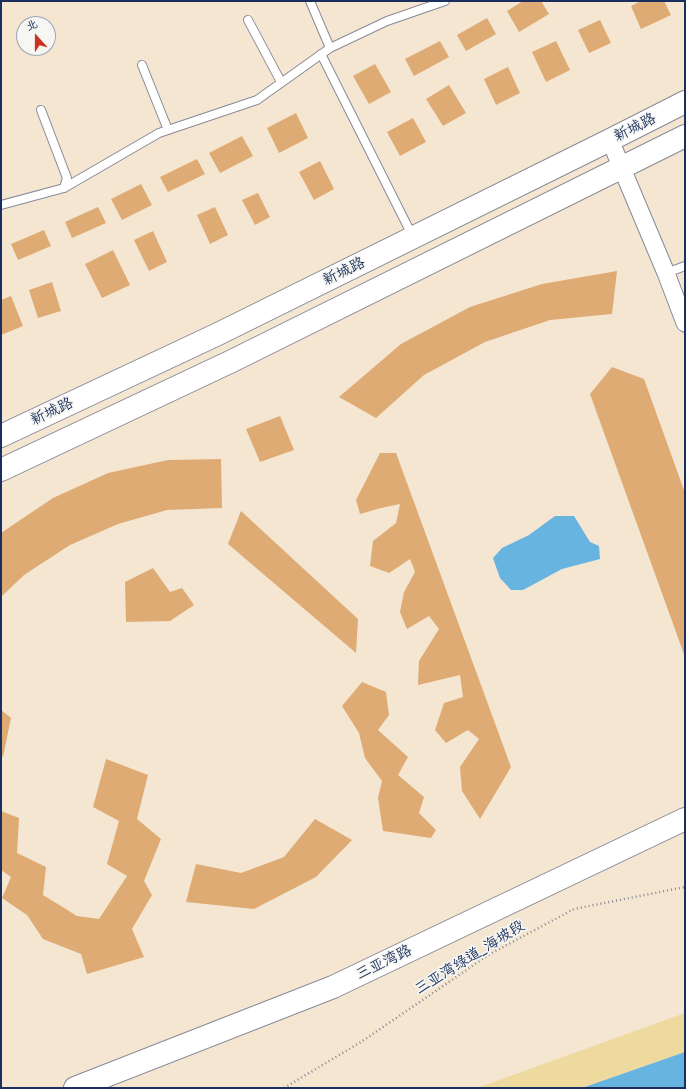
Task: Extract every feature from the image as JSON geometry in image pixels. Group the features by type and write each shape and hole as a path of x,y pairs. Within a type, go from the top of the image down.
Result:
{"main road":[{"name":"新城路","path":"1,436 218,334 685,102"},
{"name":"新城路","path":"1,470 232,361 685,136"},
{"name":"三亚湾路","path":"75,1088 333,987 685,818"}],"street":[{"path":"610,140 666,273 685,324"}],"lane":[{"path":"310,1 330,48"},
{"path":"1,205 64,188 159,133 257,100 330,48 386,21 446,1"},
{"path":"248,20 281,82"},
{"path":"321,54 413,238"},
{"path":"142,65 168,130"},
{"path":"41,110 67,178 64,188"},
{"path":"666,273 685,266"}],"path":[{"name":"三亚湾绿道_海坡段","path":"284,1088 361,1042 490,954 574,909 685,887"}],"sand":[{"path":"685,1013 685,1052 582,1088 477,1088"}],"water":[{"path":"555,516 574,516 590,542 599,546 600,559 562,569 523,590 511,590 500,578 493,558 502,548 529,535"},
{"path":"685,1052 685,1088 582,1088"}],"building":[{"path":"523,1 541,1 549,14 519,32 507,11"},
{"path":"641,1 664,1 671,15 641,29 631,6"},
{"path":"487,18 496,34 466,51 457,35"},
{"path":"600,20 611,43 589,53 578,30"},
{"path":"440,41 449,57 414,76 405,59"},
{"path":"556,41 570,70 546,82 532,52"},
{"path":"375,64 391,92 369,104 353,76"},
{"path":"508,67 520,93 496,105 484,79"},
{"path":"449,85 466,113 443,126 426,99"},
{"path":"296,113 308,138 279,153 267,128"},
{"path":"413,118 426,142 400,156 387,132"},
{"path":"242,136 253,156 220,173 209,153"},
{"path":"197,159 205,174 168,192 160,177"},
{"path":"320,161 334,189 314,200 299,172"},
{"path":"141,184 152,205 122,220 111,199"},
{"path":"258,193 270,217 255,225 242,200"},
{"path":"98,207 106,223 72,238 65,222"},
{"path":"215,207 228,235 210,244 197,215"},
{"path":"44,230 51,246 18,260 11,244"},
{"path":"153,231 167,262 149,271 134,240"},
{"path":"113,250 130,285 102,298 85,264"},
{"path":"617,271 612,314 550,320 485,342 424,375 376,418 339,397 401,344 470,307 542,284"},
{"path":"52,282 61,311 38,318 29,290"},
{"path":"11,296 23,326 1,335 1,300"},
{"path":"612,367 644,379 685,493 685,657 590,394"},
{"path":"280,416 294,450 260,462 246,429"},
{"path":"380,453 396,453 511,767 480,819 462,791 460,767 479,739 468,730 446,743 435,730 444,703 463,697 460,675 418,685 419,661 439,629 429,616 407,629 400,612 404,592 415,572 410,559 389,573 370,566 373,541 396,523 400,504 360,514 356,500"},
{"path":"221,459 222,508 167,510 118,524 70,545 24,575 1,597 1,533 53,498 108,473 168,460"},
{"path":"241,511 358,619 356,653 228,544"},
{"path":"153,568 170,592 182,588 194,605 170,621 126,622 125,582"},
{"path":"362,682 386,692 389,715 378,730 408,757 398,775 424,797 419,813 436,830 431,838 383,831 378,798 382,781 365,758 359,733 342,706"},
{"path":"1,710 11,718 3,757 1,756"},
{"path":"106,759 148,775 137,819 161,839 144,881 152,895 132,929 144,957 87,974 81,954 43,939 27,915 2,898 11,877 1,870 1,811 19,818 17,853 46,867 43,895 77,916 99,919 127,876 107,864 119,821 93,807"},
{"path":"315,819 352,840 316,877 254,909 186,902 196,864 241,873 284,857"}]}
